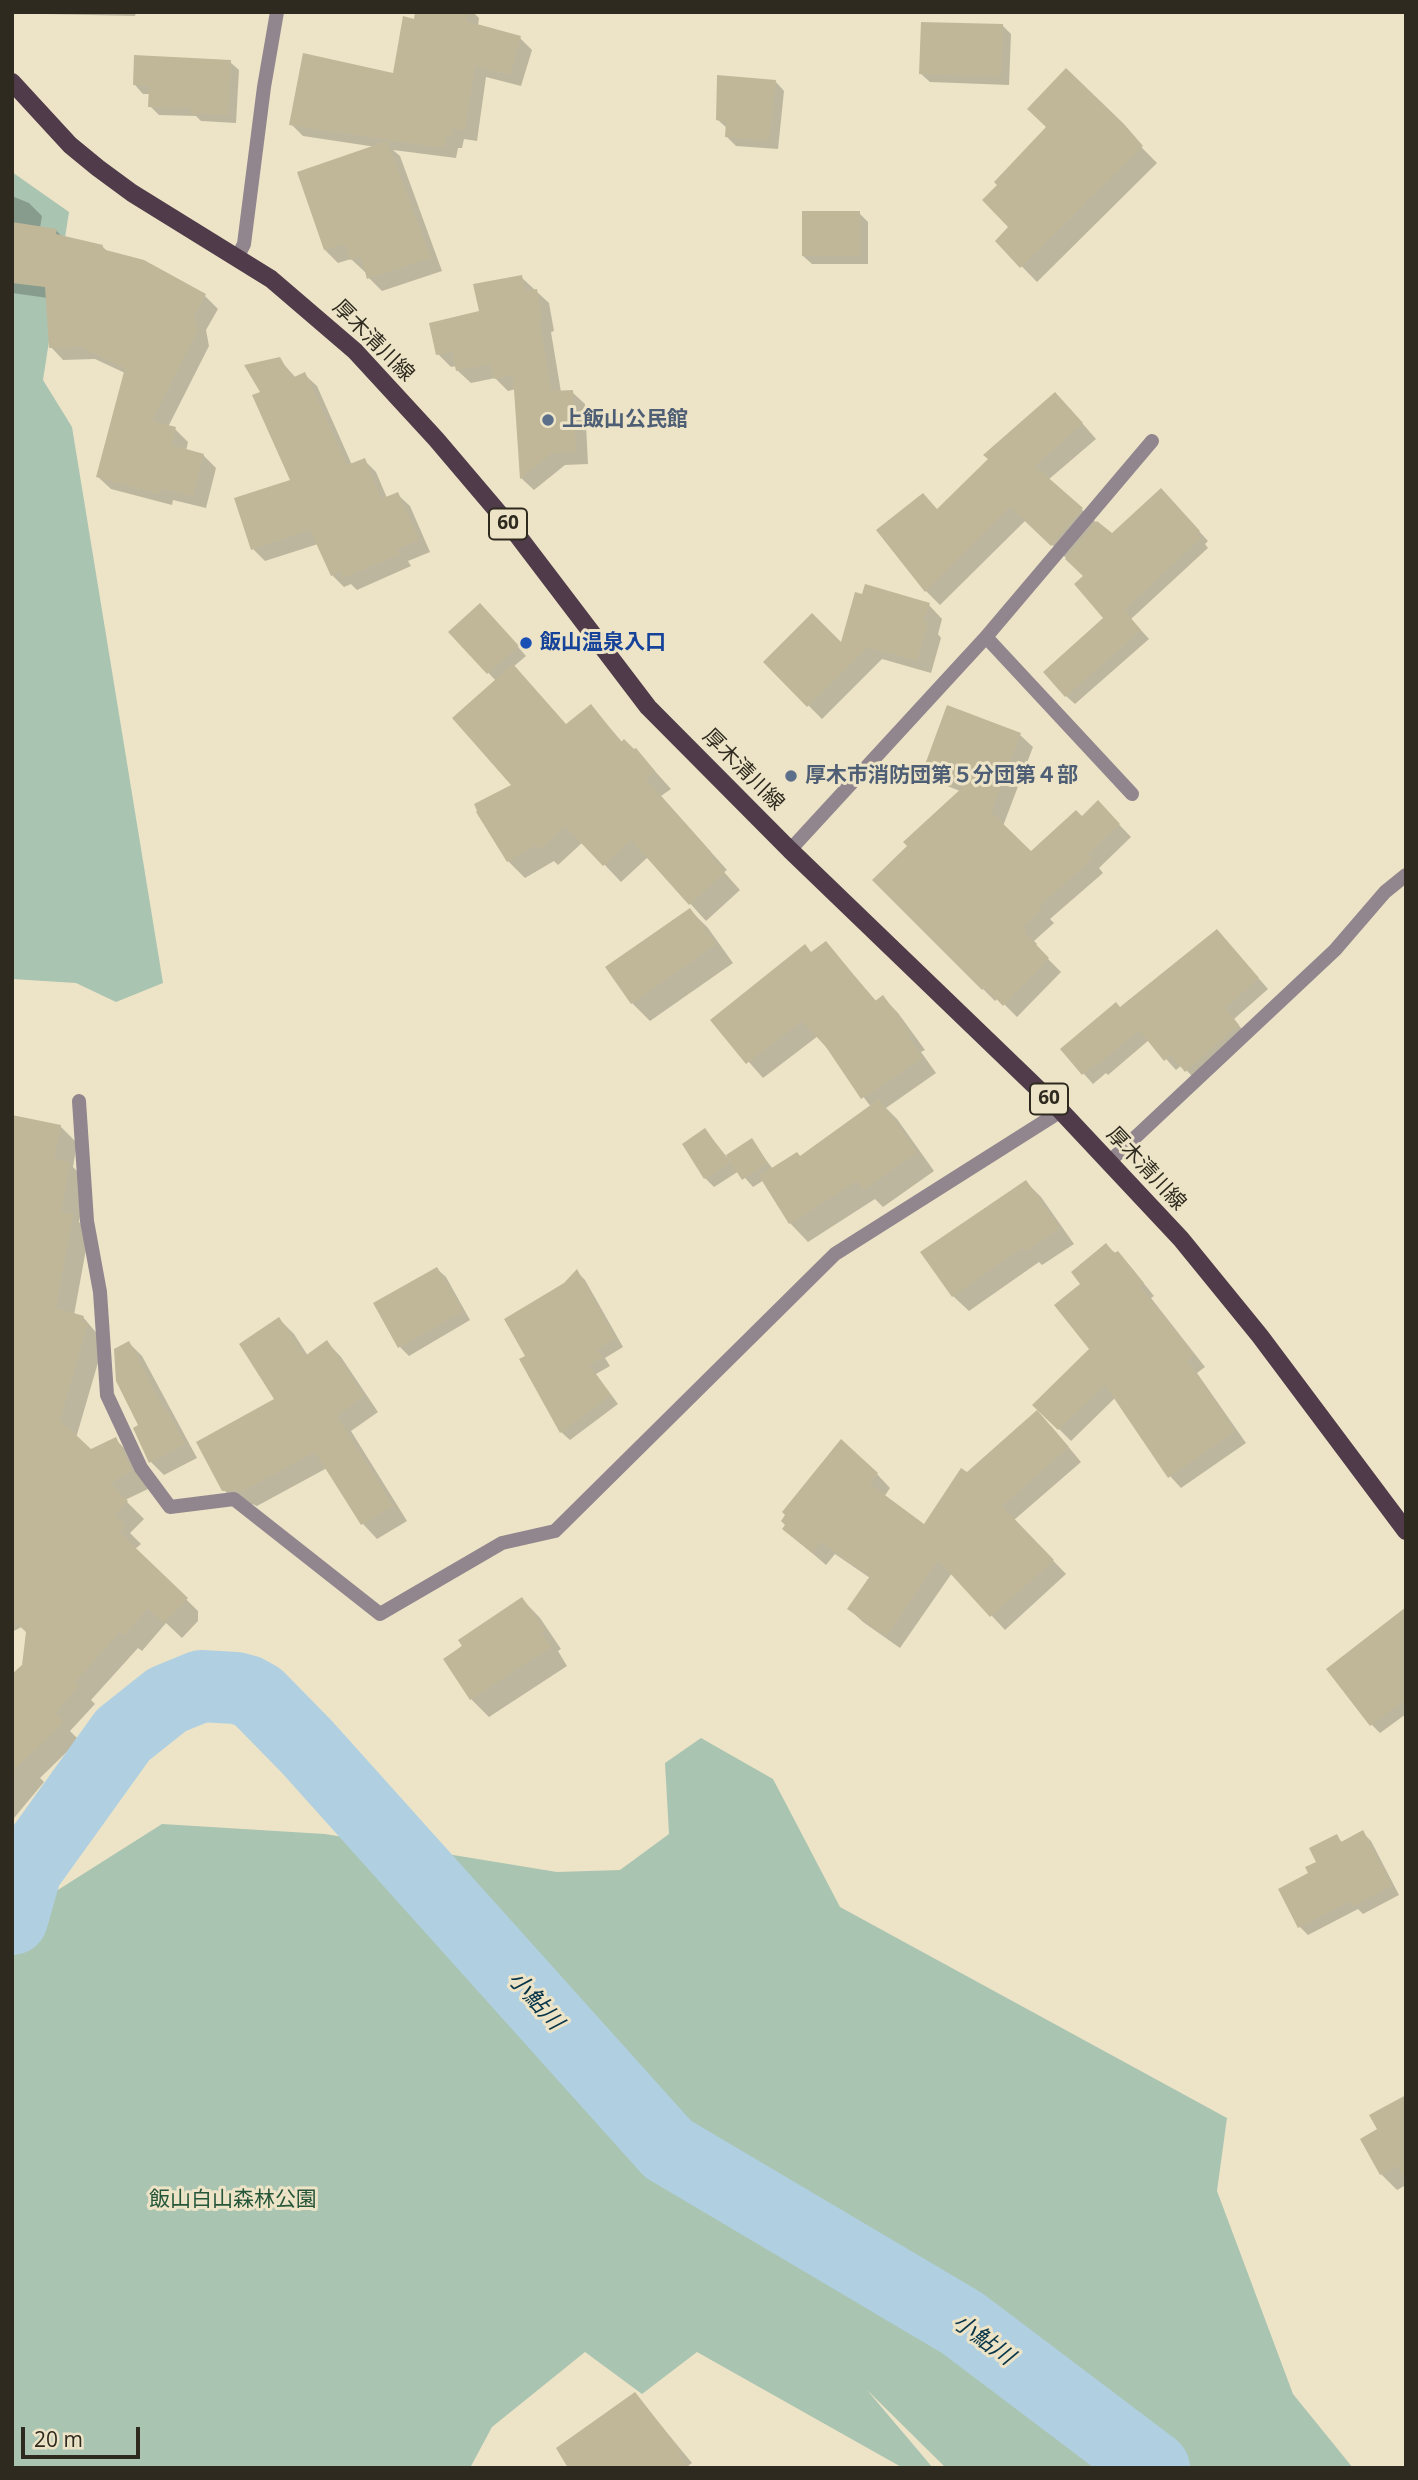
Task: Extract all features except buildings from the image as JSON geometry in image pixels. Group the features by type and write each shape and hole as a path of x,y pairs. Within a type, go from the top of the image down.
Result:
{"main road":[{"name":"厚木清川線","path":"12,82 70,145 99,168 132,193 271,279 355,351 436,439 514,532 648,707 790,850 1061,1111 1181,1239 1260,1336 1406,1531"}],"street":[{"path":"237,258 244,244 262,100 277,12"},
{"path":"790,850 986,637 1152,441"},
{"path":"986,637 1132,794"},
{"path":"1109,1162 1335,950 1385,892 1406,875"},
{"path":"79,1101 87,1220 100,1292 107,1395 141,1468 170,1507 234,1499 380,1614 502,1543 555,1531 835,1254 1061,1111"}],"green space":[{"path":"12,172 69,212 43,380 72,427 163,983 116,1002 76,983 12,979"},
{"name":"飯山白山森林公園","path":"701,1738 773,1779 840,1907 1227,2118 1217,2191 1293,2394 1353,2468 1180,2468 1152,2441 1146,2468 946,2468 867,2390 933,2468 903,2468 697,2352 642,2394 585,2352 492,2427 470,2468 12,2468 12,1919 162,1824 325,1834 557,1872 620,1870 669,1834 665,1763"}],"waterway":[{"name":"小鮎川","path":"12,1919 26,1870 123,1735 167,1700 201,1686 247,1691 258,1697 307,1747 668,2149 962,2323 1154,2468"}],"place":[{"name":"上飯山公民館","path":"548,420"},
{"name":"飯山温泉入口","path":"526,643"},
{"name":"厚木市消防団第５分団第４部","path":"791,776"}]}
